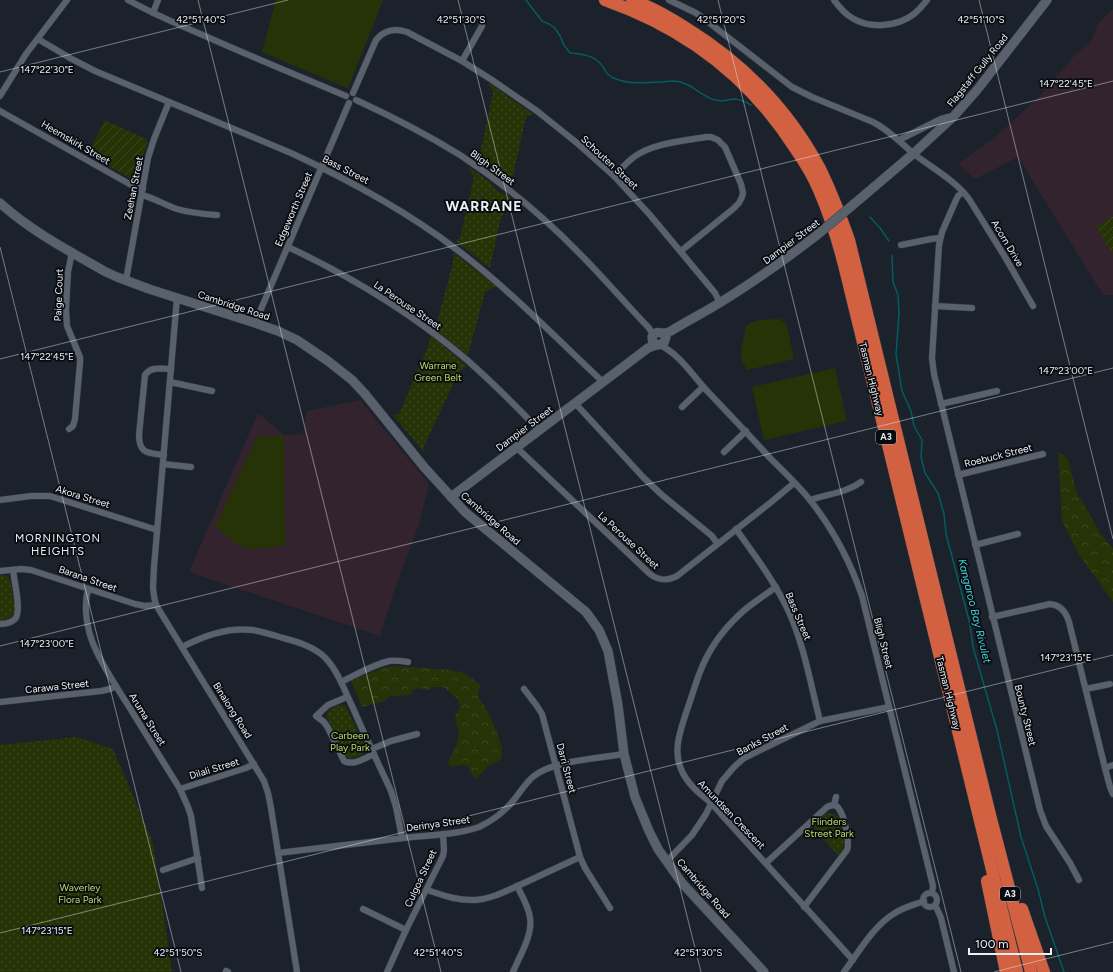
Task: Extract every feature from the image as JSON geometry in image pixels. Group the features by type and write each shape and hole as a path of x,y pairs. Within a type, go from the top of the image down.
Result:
{"highway":[{"name":"Tasman Highway","path":"605,0 627,8 685,37 714,57 730,71 773,116 804,161 819,189 838,242 847,277 1017,972"},
{"name":"Tasman Highway","path":"632,0 671,18 702,37 736,63 767,93 797,132 818,166 835,200 851,247 990,815 1031,972"},
{"path":"944,675 1006,972"},
{"path":"990,815 1044,972"}],"main road":[{"name":"Flagstaff Gully Road","path":"914,154 954,116 1047,0"},
{"name":"Dampier Street","path":"451,497 603,382 658,338 720,303 778,265 817,235 914,154"},
{"name":"Cambridge Road","path":"0,202 14,215 32,228 106,272 283,334 297,340 328,361 352,380 368,397 403,442 451,497 476,522 586,612 594,621 608,651 624,754 630,778 648,831 658,850 682,883 764,972"}],"street":[{"path":"0,96 20,62 67,0"},
{"path":"128,0 153,13 346,96"},
{"path":"153,13 158,0"},
{"path":"669,0 700,15 792,87 882,127 963,192"},
{"path":"834,0 845,13 852,18 876,25 892,24 901,21 913,14 927,0"},
{"path":"462,61 482,26"},
{"name":"Schouten Street","path":"353,93 376,40 382,34 393,30 407,32 462,61 537,111 577,143 614,176 681,251 715,293 720,303"},
{"name":"Bass Street","path":"38,39 96,71 321,167 382,199 457,249 498,283 603,382"},
{"path":"348,93 353,93 356,100 349,103 346,100 346,96 348,93"},
{"name":"Bligh Street","path":"356,100 401,122 474,165 535,212 579,253 810,500 836,537 851,565 862,596 932,886 932,893"},
{"name":"Zeehan Street","path":"126,280 148,158 169,102"},
{"name":"Edgeworth Street","path":"255,323 349,103"},
{"name":"Heemskirk Street","path":"0,110 142,192 171,207 217,215"},
{"name":"Flagstaff Gully Road","path":"899,140 941,119 954,116"},
{"path":"614,176 634,157 653,147 706,137 715,139 722,143 728,152 741,184 743,193 741,200 732,210 681,251"},
{"name":"Bounty Street","path":"963,192 956,200 940,238 932,358 934,374 992,617 1042,816 1080,880"},
{"name":"Acorn Drive","path":"963,192 1005,256 1033,306"},
{"path":"900,244 940,238"},
{"name":"La Perouse Street","path":"288,247 329,267 362,286 435,335 466,360 506,396 539,430"},
{"name":"Paige Court","path":"69,429 73,426 75,419 80,363 80,357 69,332 66,318 68,272 72,252"},
{"name":"Binalong Road","path":"177,298 157,530 153,588 154,596 156,605 264,781 268,793 297,972"},
{"path":"935,306 972,308"},
{"path":"164,455 143,450 140,445 139,435 145,375 152,369 171,369"},
{"path":"170,382 212,391"},
{"path":"682,406 703,387"},
{"path":"941,404 997,390"},
{"path":"575,403 643,477 662,495 712,536 717,543"},
{"path":"724,452 746,431"},
{"name":"La Perouse Street","path":"516,448 654,577 665,580 674,577 698,560 717,543 794,483"},
{"name":"Roebuck Street","path":"958,475 1043,454"},
{"path":"163,464 190,467"},
{"path":"810,500 848,489 861,482"},
{"name":"Akora Street","path":"0,500 31,496 50,496 157,530"},
{"name":"Bass Street","path":"736,529 776,587 789,612 796,628 820,721"},
{"path":"975,545 1018,534"},
{"path":"0,624 12,621 18,614 12,570"},
{"name":"Barana Street","path":"0,571 31,570 135,604 145,606 156,605"},
{"name":"Amundsen Crescent","path":"776,587 740,614 727,627 706,658 682,726 677,747 678,759 682,771 692,787 711,803 853,960"},
{"name":"Aruma Street","path":"88,589 86,610 91,639 116,686 180,789 188,806 191,816 202,888"},
{"path":"992,617 1047,604 1054,604 1064,610 1068,617 1105,768 1113,794"},
{"path":"182,647 201,638 242,629 260,631 305,645 316,651 330,663 341,682 394,799 402,838"},
{"path":"341,682 368,669 389,662 405,660"},
{"path":"1086,689 1110,684"},
{"name":"Carawa Street","path":"0,702 101,691 116,686"},
{"name":"Darri Street","path":"524,689 538,706 542,714 580,857 585,868 610,908"},
{"path":"347,697 328,705 316,716 324,722 328,728 344,761 349,763 355,762 390,742 418,734"},
{"name":"Banks Street","path":"667,861 692,835 706,814 722,781 739,762 751,754 820,721 889,707"},
{"name":"Derinya Street","path":"278,853 443,834 471,829 490,821 500,814 509,806 532,777 542,771 572,762 624,754"},
{"name":"Dilali Street","path":"180,789 246,768 254,764"},
{"path":"1105,768 1113,766"},
{"path":"834,805 836,797"},
{"path":"766,863 829,806 834,805 839,807 842,814 848,847 846,852 804,907"},
{"name":"Culgoa Street","path":"387,972 444,853 443,834"},
{"path":"427,890 451,898 475,900 489,897 580,857"},
{"path":"163,870 198,858"},
{"path":"513,972 528,938 531,923 529,912 517,886"},
{"path":"932,893 936,895 938,899 935,905 929,907 924,901 925,895 932,893"},
{"path":"844,972 875,930 884,921 900,910 924,901"},
{"path":"935,905 941,918 954,972"},
{"path":"363,909 406,930"}],"shaded area":[{"path":"1113,9 1113,295 1103,295 1018,157 975,179 958,164 993,139 1040,96 1074,56 1092,40 1097,25"},
{"path":"360,400 429,484 419,524 393,594 380,636 189,572 258,413 284,435 303,434 307,411"}],"green space":[{"path":"276,0 383,0 347,88 262,52"},
{"path":"489,83 533,114 526,117 511,185 472,158 480,154 493,93 491,87 488,85"},
{"path":"105,120 148,140 138,177 136,179 131,179 88,154"},
{"path":"470,168 513,201 501,217 490,268 456,241 460,238 474,178 469,170"},
{"path":"1113,216 1113,253 1112,253 1096,227"},
{"name":"Warrane Green Belt","path":"454,253 496,286 485,292 468,355 435,330 453,263"},
{"path":"780,319 787,325 794,359 747,370 742,361 741,351 746,326 759,320"},
{"name":"Warrane Green Belt","path":"431,336 467,366 459,372 424,446 424,452 393,415 398,415 400,412 428,347"},
{"path":"835,368 847,421 764,440 752,387"},
{"path":"259,436 284,436 285,546 252,549 240,546 215,527 253,445"},
{"path":"1058,452 1068,459 1077,493 1101,534 1113,549 1113,602 1079,555 1062,521"},
{"path":"0,575 7,576 11,582 15,610 10,618 0,621"},
{"path":"393,666 462,672 481,685 478,692 479,699 486,708 498,735 502,748 502,759 488,766 476,779 468,766 462,765 451,767 448,762 457,744 459,734 455,716 460,707 457,698 443,687 434,687 428,690 419,688 413,690 410,695 390,696 384,701 362,707 351,681 380,669"},
{"name":"Carbeen Play Park","path":"342,705 346,707 366,748 365,751 354,758 345,756 327,717 329,710"},
{"name":"Waverley Flora Park","path":"77,737 113,749 153,843 172,972 0,972 0,745"},
{"name":"Flinders Street Park","path":"828,813 836,815 839,819 844,841 843,848 838,855 812,826"}],"waterway":[{"name":"Kangaroo Bay Rivulet","path":"526,0 542,21 555,28 570,53 586,55 593,58 601,64 609,76 621,81 631,82 680,82 715,100 722,101 736,99 751,105"},
{"name":"Kangaroo Bay Rivulet","path":"870,217 889,241"},
{"name":"Kangaroo Bay Rivulet","path":"892,255 893,282 898,295 899,313 896,354 902,391 911,411 914,426 922,440 921,457 925,473 938,493 944,514 946,534 970,624 973,647 997,730 1021,837 1038,889 1045,917 1064,972"}],"district":[{"name":"WARRANE","path":"484,206"},
{"name":"MORNINGTON HEIGHTS","path":"58,544"}]}
